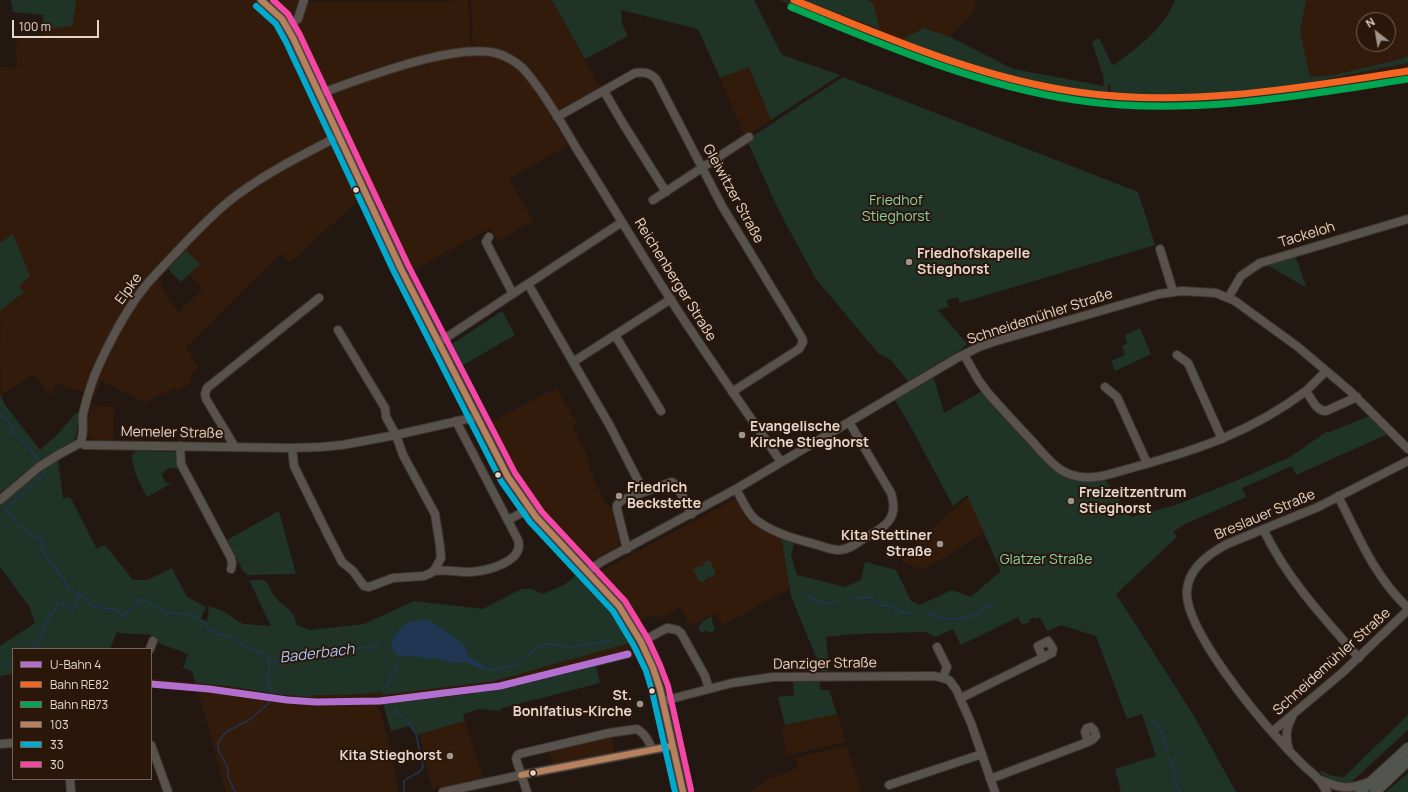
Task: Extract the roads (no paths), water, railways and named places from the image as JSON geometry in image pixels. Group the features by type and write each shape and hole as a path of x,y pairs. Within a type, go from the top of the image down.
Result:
{"main road":[{"path":"1376,788 1408,748"},
{"path":"1360,792 1376,788 1408,761"}],"street":[{"path":"261,0 277,14 287,26 401,269 502,468 529,508 617,603 641,642 653,668 663,701 683,792"},
{"path":"287,26 298,19 304,0"},
{"name":"Reichenberger Straße","path":"320,94 387,70 472,51 486,51 501,55 508,58 527,72 557,116 670,300 781,462"},
{"name":"Gleiwitzer Straße","path":"557,116 635,73 651,73 656,79 722,206 800,333 803,342 799,349 732,392"},
{"path":"604,91 666,192"},
{"name":"Elpke","path":"80,443 83,435 83,415 97,369 123,320 147,284 216,211 237,195 291,161 339,136"},
{"path":"653,200 749,137"},
{"name":"Tackeloh","path":"1228,298 1241,276 1260,263 1408,219"},
{"path":"438,343 622,222"},
{"path":"489,237 486,242 513,294"},
{"path":"1160,249 1173,291"},
{"path":"528,284 610,426 644,492"},
{"name":"Schneidemühler Straße","path":"587,572 601,562 736,489 964,354 993,342 1173,291 1208,292 1228,298 1293,343 1356,397 1408,449"},
{"path":"235,447 206,399 205,394 207,388 319,298"},
{"path":"573,362 670,300"},
{"path":"338,330 385,408 386,417 396,435 403,455 435,514 441,558 446,567 451,571"},
{"path":"615,335 661,412"},
{"path":"964,354 988,393 1050,461 1066,473 1082,478 1095,477 1147,463 1196,449 1222,439 1255,424 1282,408 1306,391 1326,371"},
{"path":"1177,355 1188,363 1222,439"},
{"path":"1105,387 1117,397 1147,463"},
{"path":"1306,391 1318,409 1324,411 1356,397"},
{"name":"Memeler Straße","path":"80,443 92,445 292,448 337,445 396,435 476,417"},
{"path":"292,448 292,460 296,472 342,562 353,571 362,585 366,587 400,577 419,577 433,571 469,572 484,570 501,564 516,555 520,545 456,421"},
{"path":"736,489 750,513 756,519 779,534 799,540 841,550 848,548 882,528 888,523 892,516 894,506 893,499 891,493 849,422"},
{"path":"0,500 39,467 80,443"},
{"path":"180,446 181,464 231,558 231,569"},
{"name":"Breslauer Straße","path":"1339,792 1327,790 1272,732 1230,679 1195,623 1187,600 1187,590 1195,569 1214,551 1227,544 1318,507 1408,460"},
{"path":"627,549 617,512 617,505 622,500 672,482 677,486 692,514"},
{"path":"1338,496 1373,564 1391,590 1408,609"},
{"path":"508,520 529,508"},
{"path":"1263,529 1279,560 1296,585 1359,658"},
{"path":"433,571 441,558"},
{"name":"Schneidemühler Straße","path":"1272,732 1359,658 1408,609"},
{"path":"641,642 667,628 677,630 705,676 709,689"},
{"path":"150,648 153,641"},
{"path":"937,647 947,667 943,677 953,684 961,698 982,754 994,792"},
{"path":"961,698 1043,658"},
{"name":"Danziger Straße","path":"663,701 750,679 773,677 943,677"},
{"path":"1290,751 1286,740 1286,734 1293,714"},
{"path":"527,792 516,759 519,754 609,733 637,729 651,745 652,750"},
{"path":"990,779 1088,742"},
{"path":"0,744 12,743"},
{"path":"443,792 521,775 672,746"},
{"path":"152,748 168,792"},
{"path":"889,785 982,754"},
{"path":"70,780 71,792"},
{"name":"Breslauer Straße","path":"1327,790 1342,788 1376,788"}],"water":[{"path":"418,620 428,620 461,642 468,653 467,656 484,666 482,669 466,662 454,663 432,657 430,659 413,656 401,657 391,648 393,639 402,627"}],"waterway":[{"name":"Baderbach","path":"0,415 8,420 12,431 29,447 39,461"},
{"name":"Baderbach","path":"45,469 43,475 6,510 16,522 36,538 42,540 43,544 41,549 65,581 68,588 85,598 92,607 108,609 115,608 123,617 140,600 142,600 166,612 191,615 205,622 209,628 217,634 234,638 245,646 261,653 273,661 377,646"},
{"name":"Baderbach","path":"805,594 820,602 837,602"},
{"path":"32,648 41,641 43,628 58,604 67,604 72,610 77,605 79,595"},
{"name":"Baderbach","path":"852,598 870,597 882,606 886,605 899,611 912,612"},
{"name":"Baderbach","path":"925,612 946,619 960,619 978,614 984,608 994,605"},
{"name":"Baderbach","path":"483,668 492,670 516,665 532,651 543,645 551,644 570,648 580,645 610,641"},
{"path":"235,792 228,777 228,769 218,749 218,743 226,732 249,720 268,704 272,693 268,678 270,670 269,659"},
{"path":"387,687 397,663"},
{"path":"394,710 407,720 416,734 423,767 420,771 404,781 404,792"},
{"name":"Baderbach","path":"1151,721 1160,730 1164,738 1167,751"},
{"name":"Baderbach","path":"1168,756 1174,772 1174,780 1180,792"}],"metro line":[{"name":"4","path":"152,684 209,689 287,700 316,702 380,701 500,686 628,654"}],"rail line":[{"name":"RE82","path":"794,0 933,55 1004,77 1040,86 1077,92 1160,98 1201,97 1243,94 1326,84 1408,71"},
{"name":"RB73","path":"791,7 895,49 966,74 1038,93 1075,100 1117,105 1159,106 1242,102 1284,98 1408,79"}],"place":[{"name":"Friedhofskapelle Stieghorst","path":"909,262"},
{"name":"Evangelische Kirche Stieghorst","path":"742,435"},
{"name":"Friedrich Beckstette","path":"619,496"},
{"name":"Freizeitzentrum Stieghorst","path":"1071,501"},
{"name":"Kita Stettiner Straße","path":"940,544"},
{"name":"St. Bonifatius-Kirche","path":"640,704"},
{"name":"Kita Stieghorst","path":"450,756"}],"park label":[{"name":"Friedhof Stieghorst","path":"896,210"},
{"name":"Glatzer Straße","path":"1046,560"}]}
